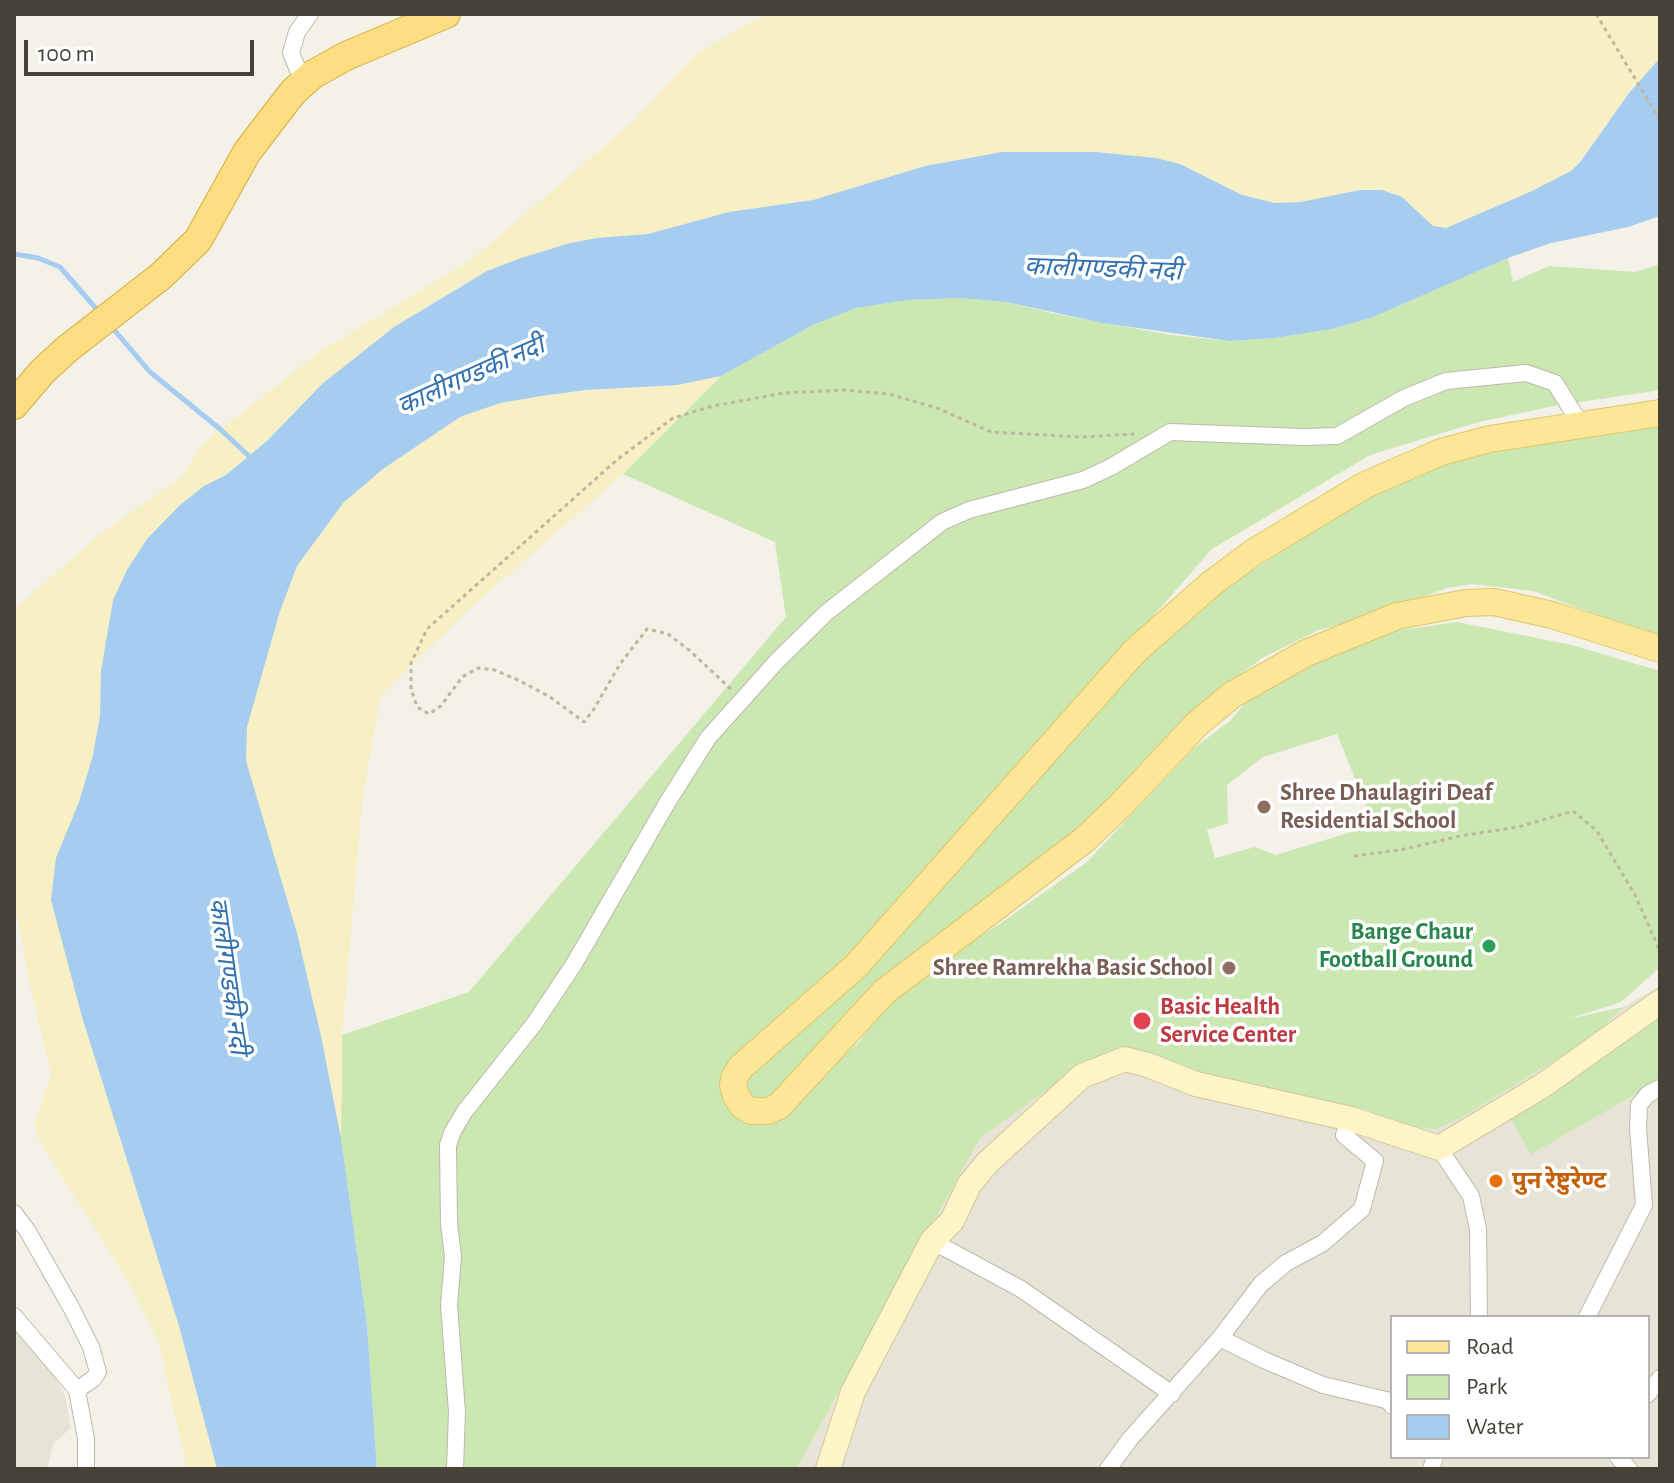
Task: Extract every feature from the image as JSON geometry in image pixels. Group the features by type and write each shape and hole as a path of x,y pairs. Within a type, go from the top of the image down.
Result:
{"highway":[{"path":"14,405 67,349 161,276 198,240 247,152 293,92 312,75 346,56 446,14"}],"main road":[{"path":"1660,413 1490,439 1441,452 1397,469 1309,517 1212,583 1135,651 856,966 741,1067 733,1085 736,1096 751,1111 768,1111 779,1106 884,992 1084,840 1197,724 1220,705 1262,676 1306,653 1397,616 1466,603 1494,602 1552,615 1660,649"},
{"path":"828,1469 853,1392 932,1241 952,1221 969,1185 1003,1147 1082,1076 1125,1059 1196,1084 1351,1119 1439,1148 1542,1086 1660,1002"}],"street":[{"path":"310,14 297,32 291,53 298,70 312,75"},
{"path":"455,1469 457,1412 449,1305 453,1257 449,1223 448,1145 465,1111 534,1024 574,964 708,738 777,661 826,613 942,522 969,510 1083,480 1170,432 1337,436 1404,398 1446,381 1526,373 1555,383 1581,425"},
{"path":"1588,1315 1644,1205 1639,1105 1648,1094 1660,1088"},
{"path":"1108,1469 1130,1439 1220,1338 1261,1284 1286,1263 1323,1243 1362,1209 1375,1161 1344,1135 1351,1119"},
{"path":"1439,1148 1471,1196 1478,1229 1479,1315"},
{"path":"14,1213 72,1309 94,1356 98,1372 77,1390"},
{"path":"932,1241 1021,1289 1172,1394"},
{"path":"14,1316 77,1390 86,1439 86,1469"},
{"path":"1220,1338 1323,1385 1390,1401"}],"path":[{"path":"1596,14 1660,120"},
{"path":"741,702 689,650 668,634 647,629 620,664 584,722 550,697 520,681 495,670 478,668 462,677 441,706 429,714 417,707 411,689 411,663 427,629 618,459 673,418 713,406 784,393 845,390 889,394 925,404 991,432 1081,437 1170,432"},
{"path":"1354,856 1518,827 1573,811 1597,831 1635,895 1660,951"}],"shaded area":[{"path":"1660,986 1660,1469 796,1469 980,1138 1082,1064 1119,1048 1183,1065 1211,1077 1365,1109 1408,1128 1437,1129 1459,1119 1569,1052 1603,1027 1623,1007"},
{"path":"14,1329 49,1366 65,1396 71,1428 53,1444 47,1469 14,1469"}],"green space":[{"path":"1508,258 1513,282 1549,266 1636,272 1660,264 1660,390 1554,406 1479,422 1370,455 1212,549 844,968 728,1067 745,1122 831,1066 859,1042 889,1001 914,979 1087,862 1194,748 1230,721 1255,691 1296,668 1394,631 1457,622 1572,645 1660,671 1658,969 1621,1002 1569,1019 1623,1007 1603,1027 1569,1052 1459,1119 1437,1129 1408,1128 1365,1109 1244,1086 1119,1048 1082,1065 980,1138 796,1469 377,1469 367,1325 341,1138 342,1035 469,992 786,617 775,542 623,474 721,376 813,325 856,308 908,300 959,298 1006,302 1171,335 1229,341 1332,329 1371,318","holes":["1337,734 1374,825 1276,855 1255,847 1215,858 1207,830 1228,823 1227,785 1263,757"]},
{"path":"1660,427 1660,636 1533,591 1472,584 1447,588 1366,618 1319,630 1264,657 1227,684 1102,811 766,1104 748,1102 744,1074 1164,632 1195,606 1269,560 1340,508 1453,459 1526,442"},
{"path":"1660,1017 1660,1080 1531,1154 1511,1119"}],"sand":[{"path":"765,14 1660,14 1660,58 1629,93 1571,171 1446,228 1433,226 1402,197 1360,190 1301,202 1275,203 1242,195 1180,164 1156,158 1096,152 1002,152 925,166 813,200 729,212 648,234 570,243 521,258 470,280 394,327 322,384 268,440 226,475 204,486 101,671 100,716 93,755 79,802 82,1017 179,1326 217,1469 187,1469 158,1341 127,1279 39,1141 34,1125 51,1075 14,899 14,610 100,534 183,476 201,445 321,351 471,260 633,122 697,53"},
{"path":"721,376 623,474 465,613 381,695 363,794 342,1035 341,1138 321,1036 246,761 247,727 280,611 297,565 344,502 383,469 460,417 500,403 541,396 677,385"}],"water":[{"name":"कालीगण्डकी नदी","path":"1660,58 1660,216 1628,227 1551,243 1508,258 1371,318 1332,329 1229,341 1103,323 1006,302 959,298 908,300 856,308 813,325 721,376 677,385 541,396 500,403 460,417 383,469 344,502 297,566 280,611 247,727 246,761 297,933 341,1138 367,1325 377,1469 217,1469 179,1326 82,1017 51,900 56,858 79,802 93,755 100,716 101,671 113,600 147,539 180,505 204,486 226,475 268,440 322,384 394,327 487,271 570,243 648,234 729,212 813,200 925,166 1002,152 1096,152 1156,158 1180,164 1242,195 1275,203 1301,202 1360,190 1382,190 1402,197 1433,226 1446,228 1571,171 1629,93"}],"waterway":[{"path":"14,254 38,258 60,267 99,312"},
{"path":"110,325 150,372 251,458"}],"place":[{"name":"Shree Dhaulagiri Deaf Residential School","path":"1264,807"},
{"name":"Bange Chaur Football Ground","path":"1489,946"},
{"name":"Shree Ramrekha Basic School","path":"1229,968"},
{"name":"Basic Health Service Center","path":"1142,1021"},
{"name":"पुन रेष्टुरेण्ट","path":"1496,1181"}]}
